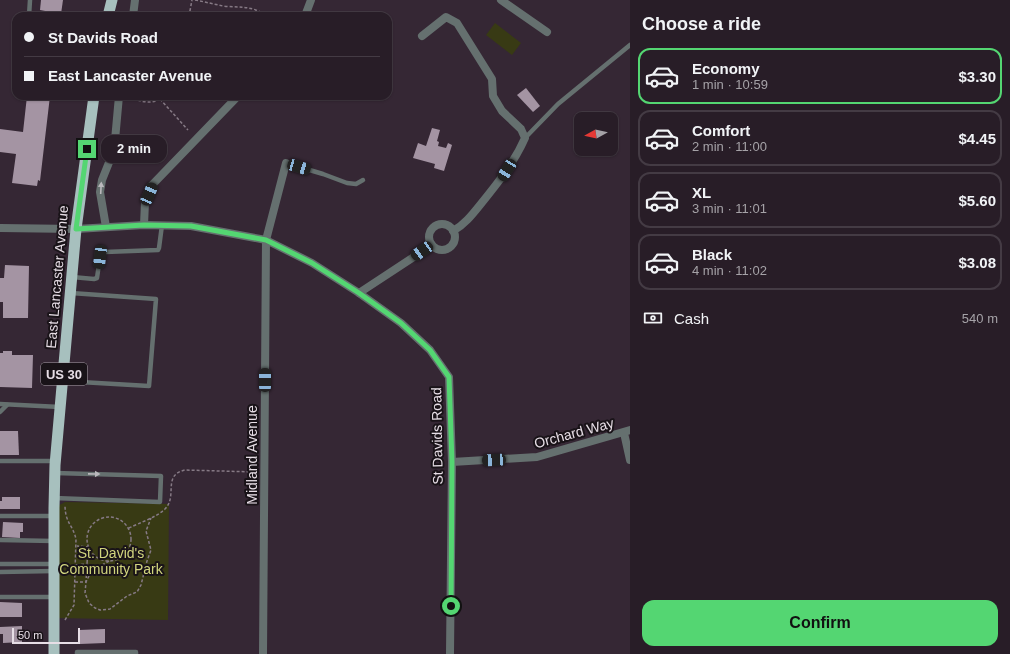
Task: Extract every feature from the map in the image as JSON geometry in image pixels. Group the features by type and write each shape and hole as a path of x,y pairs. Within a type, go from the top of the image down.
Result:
{"highway":[{"path":"109,12 112,0"},
{"name":"East Lancaster Avenue","path":"54,654 54,516 59,499 55,474 76,229 93,100"}],"street":[{"path":"134,12 135,0"},
{"path":"306,12 311,0"},
{"path":"501,0 547,32"},
{"path":"422,36 446,17 457,23 492,79 493,96 502,111 520,129 525,138 501,180 463,225 453,231"},
{"path":"106,227 100,192 102,180 110,160 115,140 121,100"},
{"path":"144,225 145,202 152,185 234,100"},
{"name":"Midland Avenue","path":"263,654 266,240 286,163"},
{"name":"St Davids Road","path":"0,228 76,229 144,225 191,226 266,240 312,263 359,293 401,323 430,350 449,377 452,462 450,654"},
{"path":"445,225 453,231 454,240 450,247 441,250 432,245 429,237 434,227 445,225"},
{"path":"359,293 432,245"},
{"path":"627,432 630,460"},
{"name":"Orchard Way","path":"452,462 537,457 627,432"}],"lane":[{"path":"29,12 30,0"},
{"path":"525,138 558,104 630,45"},
{"path":"286,163 347,183 356,184 363,180"},
{"path":"72,277 97,278 100,257 106,252 158,250 162,225"},
{"path":"63,380 149,386 155,314 156,299 70,292"},
{"path":"0,404 60,407"},
{"path":"0,412 7,405"},
{"path":"0,461 56,462"},
{"path":"55,474 161,476 160,502 59,499"},
{"path":"0,516 54,516"},
{"path":"0,540 54,541"},
{"path":"0,564 54,568"},
{"path":"0,572 54,568"},
{"path":"0,597 54,597"},
{"path":"77,654 77,652 136,653"}],"path":[{"path":"190,12 192,0"},
{"path":"195,0 224,6 249,8 260,12"},
{"path":"136,100 153,102 158,100"},
{"path":"161,100 188,130"},
{"path":"129,528 151,518 166,508 171,497 172,480 174,475 178,472 185,470 265,472"},
{"path":"54,629 64,621 74,605 76,565 75,534 67,522 65,502 59,499"},
{"path":"76,546 88,547 95,556 101,560 109,561 119,559 127,552 130,545 131,538 129,528 118,518 109,516 101,518 93,524 88,531 87,540 88,547 88,564 86,582 87,599 95,608 100,610 110,609 127,596 137,592 141,585 151,550 146,531 151,518"},
{"path":"86,582 89,576 97,568 109,561"},
{"path":"76,565 88,564"},
{"path":"75,582 86,582"}],"green space":[{"path":"495,23 521,43 512,55 486,35"},
{"name":"St. David's Community Park","path":"65,502 169,504 168,620 54,618 54,508"}],"building":[{"path":"41,0 63,0 61,12 40,10"},
{"path":"526,88 540,106 533,112 517,95"},
{"path":"27,100 50,100 40,181 38,180 37,186 12,183 16,154 0,152 0,129 23,132"},
{"path":"432,128 440,130 437,141 439,142 438,146 446,148 448,143 452,145 444,171 434,168 435,164 413,158 418,143 426,146"},
{"path":"5,265 29,266 28,318 3,318 3,302 0,302 0,278 4,278"},
{"path":"3,351 12,351 12,355 33,355 32,388 0,387 0,353 3,353"},
{"path":"0,431 18,431 19,455 0,455"},
{"path":"2,497 20,497 20,509 0,509 0,501 2,501"},
{"path":"3,522 23,523 23,532 20,532 20,538 2,537"},
{"path":"0,602 22,603 22,617 0,617"},
{"path":"22,626 22,642 3,643 3,634 0,634 0,627"},
{"path":"105,629 105,643 80,644 79,630"}],"route":[{"path":"87,149 76,229 144,225 191,226 266,240 312,263 359,293 401,323 430,350 449,377 452,462 451,606"}]}
